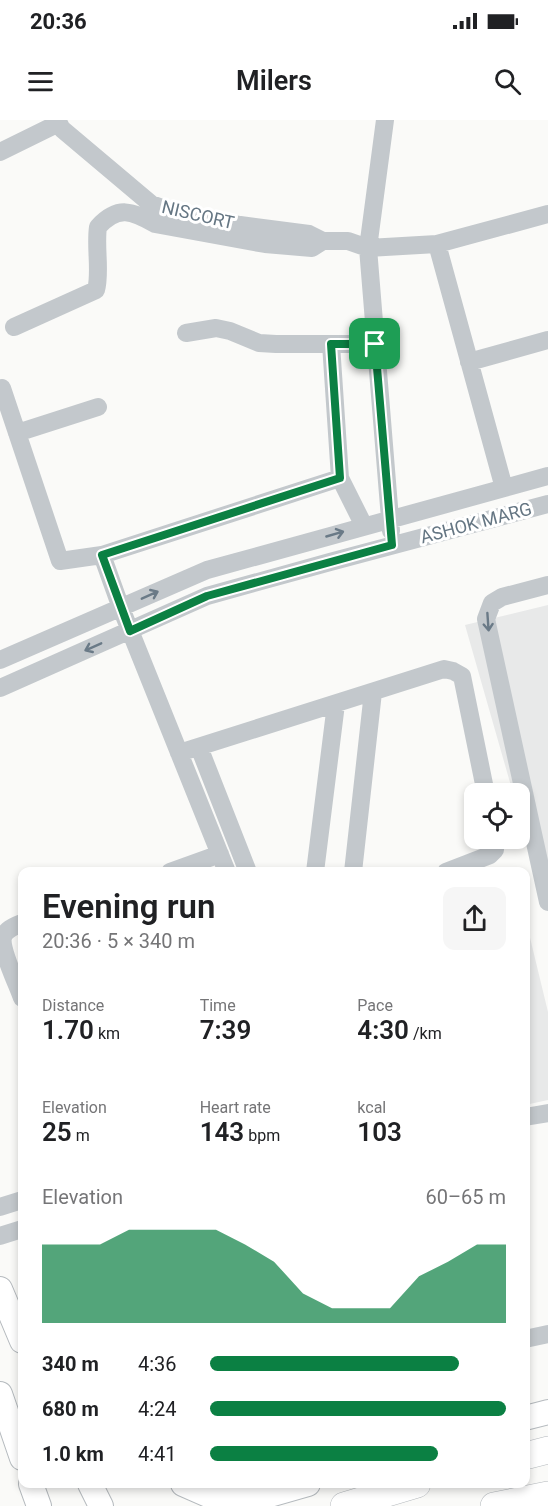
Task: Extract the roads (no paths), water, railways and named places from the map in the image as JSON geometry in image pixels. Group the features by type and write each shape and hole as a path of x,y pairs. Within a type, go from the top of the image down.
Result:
{"highway":[{"path":"530,1455 548,1450"},
{"path":"344,1506 404,1488"},
{"path":"494,1506 548,1495"}],"main road":[{"path":"0,1289 18,1332"},
{"path":"0,1394 18,1446"},
{"path":"530,1417 548,1412"},
{"path":"32,1488 39,1506"},
{"path":"92,1488 101,1506"},
{"path":"192,1488 217,1499 252,1500 294,1488"}],"street":[{"path":"385,120 368,248 392,545"},
{"path":"0,152 58,121"},
{"name":"NISCORT","path":"58,121 63,129 151,204 176,213 240,225 309,234 322,241 348,241 368,248 437,244 548,214"},
{"path":"14,327 96,290 98,284 96,243 98,227 113,214 127,212 139,215 155,224 265,244 312,248 322,241"},
{"path":"437,244 504,488"},
{"path":"186,333 216,328 259,343 375,344"},
{"path":"469,362 548,340"},
{"path":"331,344 340,478 364,526"},
{"path":"2,388 60,561 102,555 340,478"},
{"path":"17,433 98,406"},
{"name":"ASHOK MARG","path":"0,660 207,570 548,476"},
{"name":"ASHOK MARG","path":"0,688 207,596 548,504"},
{"path":"102,555 130,631 225,867"},
{"path":"548,585 502,597 492,603 486,619 548,902"},
{"path":"179,753 444,669 462,676 484,783"},
{"path":"354,867 373,692"},
{"path":"316,867 336,704"},
{"path":"198,747 246,867"},
{"path":"204,813 222,806"},
{"path":"459,867 490,855 495,849"},
{"path":"184,867 220,854"},
{"path":"18,924 6,932 2,945 18,987"},
{"path":"530,1117 548,1113"},
{"path":"0,1207 18,1201"},
{"path":"0,1236 18,1230"},
{"path":"530,1337 548,1334"}]}
